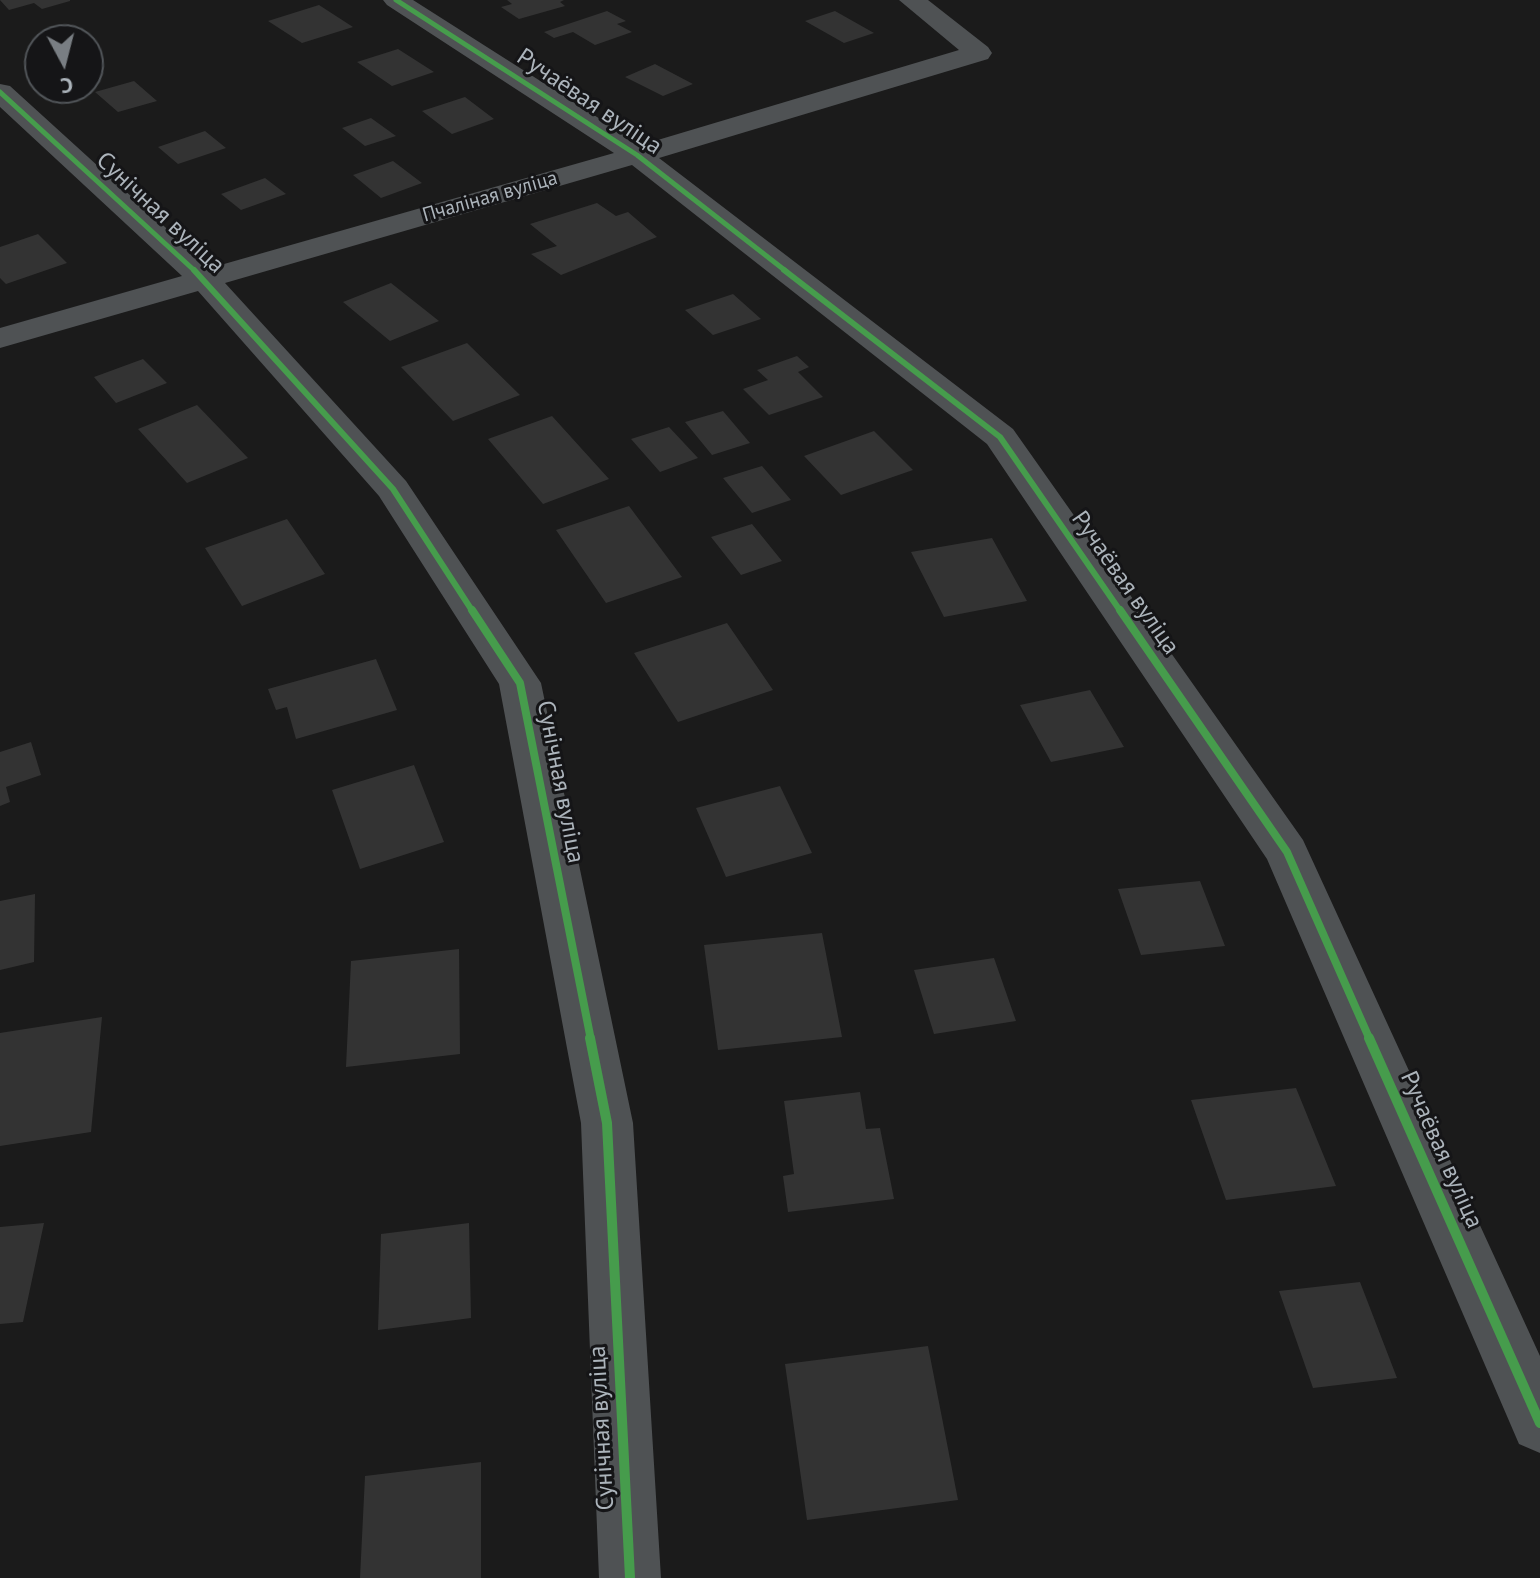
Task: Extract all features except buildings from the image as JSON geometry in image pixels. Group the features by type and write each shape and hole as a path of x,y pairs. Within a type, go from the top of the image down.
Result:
{"street":[{"name":"Ручаёвая вуліца","path":"396,0 637,155 1000,437 1287,852 1540,1423"},
{"name":"Пчаліная вуліца","path":"0,338 979,53 912,0"},
{"name":"Сунічная вуліца","path":"0,92 204,279 393,489 520,683 607,1123 630,1578"}],"cycle path":[{"path":"396,0 637,155 1000,437 1287,852 1540,1423"},
{"path":"0,92 204,279 393,489 520,683 607,1123 630,1578"}]}
